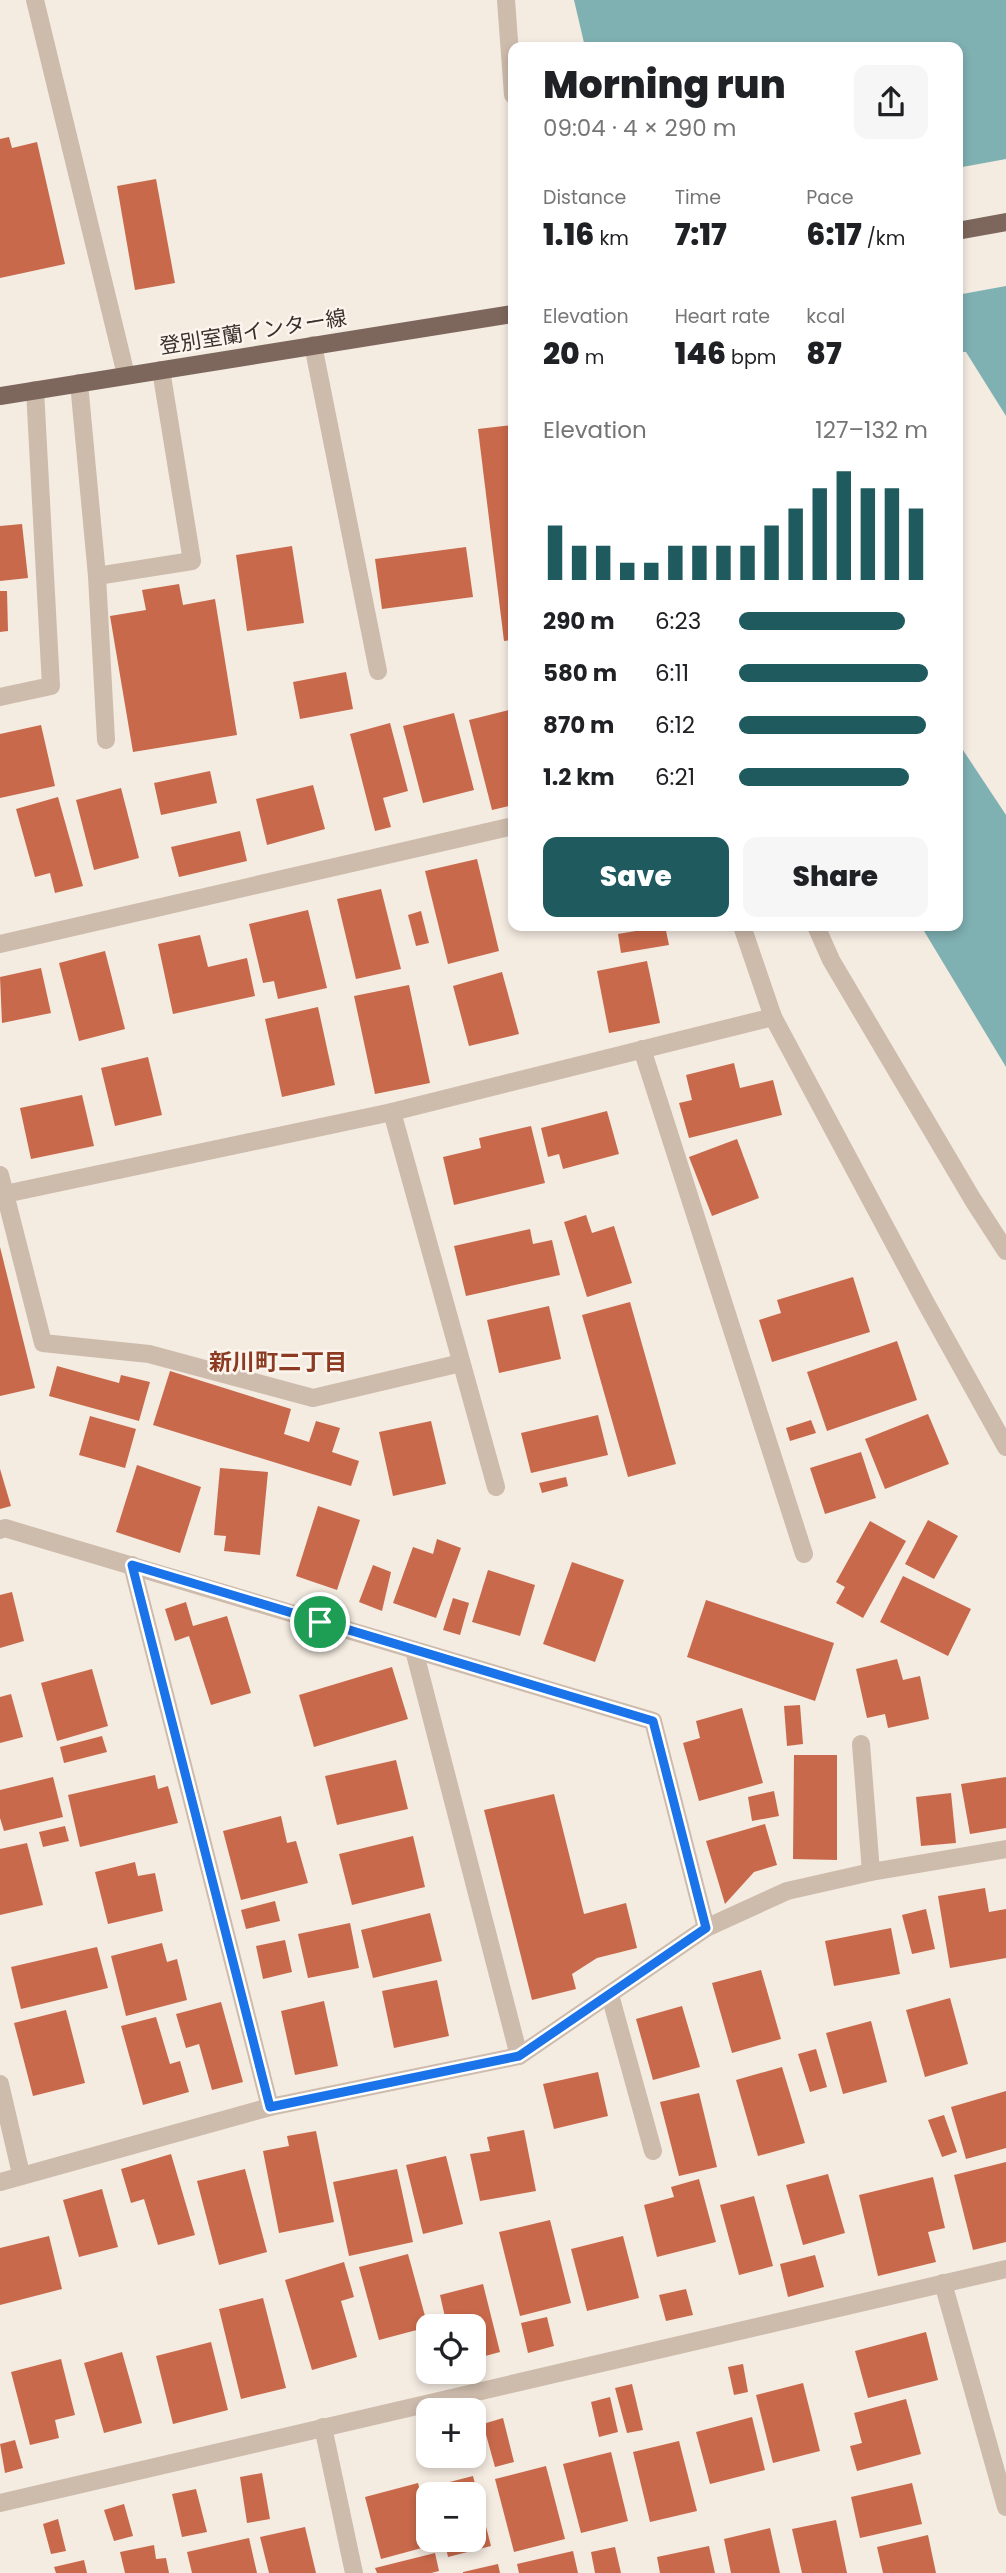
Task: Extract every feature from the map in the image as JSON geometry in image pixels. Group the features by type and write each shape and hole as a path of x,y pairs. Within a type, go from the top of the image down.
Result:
{"main road":[{"path":"963,230 1006,222"},
{"name":"登別室蘭インター線","path":"0,396 508,315"}],"street":[{"path":"35,0 126,375"},
{"path":"506,0 509,42"},
{"path":"313,345 378,671"},
{"path":"97,576 192,561 160,370"},
{"path":"79,383 97,576 106,740"},
{"path":"0,696 51,686 35,390"},
{"path":"0,944 508,828"},
{"path":"744,931 773,1017 1006,1447"},
{"path":"818,931 838,972 1006,1251"},
{"path":"5,1194 392,1112 773,1017"},
{"path":"642,1049 804,1554"},
{"path":"392,1112 496,1487"},
{"path":"0,1175 43,1343 149,1354 313,1398 461,1363"},
{"path":"0,1530 5,1528 132,1565 653,1721 706,1928"},
{"path":"132,1565 270,2107"},
{"path":"414,1650 519,2056"},
{"path":"860,1744 871,1872"},
{"path":"0,2182 270,2107 519,2056 706,1928 787,1891 871,1872 1006,1849"},
{"path":"610,1995 653,2151"},
{"path":"0,2084 22,2175"},
{"path":"0,2503 1006,2269"},
{"path":"943,2283 1006,2507"},
{"path":"323,2427 354,2573"}],"water":[{"path":"574,0 1006,0 1006,416 966,352 963,352 963,42 584,42"},
{"path":"963,750 1006,815 1006,1067 924,931 963,931"}],"pier":[{"path":"1006,159 1006,286 963,294 963,167"}],"building":[{"path":"9,137 12,148 37,142 65,264 0,278 0,139"},
{"path":"156,179 175,283 135,290 117,186"},
{"path":"508,426 508,641 504,641 478,429"},
{"path":"22,524 28,578 0,581 0,526"},
{"path":"292,546 304,623 247,631 236,555"},
{"path":"466,547 473,597 382,609 375,559"},
{"path":"179,584 183,605 215,599 237,735 133,752 110,616 146,610 142,590"},
{"path":"0,591 7,591 8,631 0,632"},
{"path":"346,672 353,709 300,719 293,682"},
{"path":"508,710 508,806 492,810 469,720"},
{"path":"454,713 474,790 423,803 403,726"},
{"path":"390,723 408,791 383,798 391,827 375,831 350,734"},
{"path":"41,725 55,786 0,798 0,734"},
{"path":"210,771 217,803 161,815 154,783"},
{"path":"313,785 325,829 267,845 256,799"},
{"path":"121,788 139,858 94,870 76,800"},
{"path":"58,797 83,886 55,893 50,873 35,877 16,809"},
{"path":"240,831 247,861 179,877 171,847"},
{"path":"477,859 499,951 448,964 425,871"},
{"path":"381,889 401,969 356,979 337,899"},
{"path":"308,910 327,988 278,999 274,981 263,983 249,924"},
{"path":"421,911 429,943 416,946 408,915"},
{"path":"666,931 669,945 621,953 618,934"},
{"path":"200,935 208,967 247,958 255,996 173,1014 158,944"},
{"path":"105,951 125,1029 79,1041 59,963"},
{"path":"647,961 660,1023 609,1033 597,971"},
{"path":"41,968 51,1013 2,1023 0,977"},
{"path":"502,972 519,1034 469,1046 453,986"},
{"path":"409,985 430,1083 375,1094 354,996"},
{"path":"318,1007 335,1085 282,1097 265,1019"},
{"path":"148,1057 162,1115 115,1126 101,1068"},
{"path":"734,1063 740,1088 773,1080 782,1115 689,1138 679,1103 692,1100 686,1075"},
{"path":"82,1095 94,1146 31,1159 20,1108"},
{"path":"607,1111 619,1154 563,1169 559,1154 548,1157 541,1128"},
{"path":"531,1126 545,1183 454,1205 443,1157 481,1148 479,1138"},
{"path":"737,1139 759,1198 712,1216 689,1157"},
{"path":"586,1215 592,1233 614,1226 632,1283 587,1297 564,1222"},
{"path":"530,1229 533,1244 552,1240 560,1275 466,1296 454,1246"},
{"path":"0,1247 35,1388 0,1396"},
{"path":"853,1277 870,1332 772,1362 759,1320 781,1313 777,1300"},
{"path":"630,1302 676,1464 628,1477 582,1315"},
{"path":"549,1306 561,1359 499,1373 487,1320"},
{"path":"897,1341 917,1400 827,1431 807,1372"},
{"path":"57,1366 119,1383 121,1375 150,1382 139,1421 49,1396"},
{"path":"170,1371 291,1409 284,1434 309,1442 316,1421 340,1428 332,1452 359,1461 351,1486 153,1425"},
{"path":"928,1414 949,1464 885,1489 865,1439"},
{"path":"598,1415 608,1455 531,1473 521,1433"},
{"path":"90,1416 136,1429 125,1468 79,1455"},
{"path":"811,1420 816,1433 790,1441 786,1428"},
{"path":"431,1421 446,1484 393,1496 379,1432"},
{"path":"861,1452 876,1498 825,1514 810,1468"},
{"path":"137,1465 201,1487 180,1553 116,1532"},
{"path":"220,1468 268,1472 260,1555 224,1551 226,1536 214,1535"},
{"path":"0,1469 11,1506 0,1509"},
{"path":"566,1477 568,1486 542,1493 539,1483"},
{"path":"318,1506 360,1520 337,1590 296,1576"},
{"path":"928,1520 958,1536 934,1579 905,1564"},
{"path":"870,1521 906,1541 863,1618 836,1603 845,1587 836,1582"},
{"path":"437,1539 461,1548 436,1618 393,1603 413,1547 433,1554"},
{"path":"572,1562 624,1580 595,1662 543,1644"},
{"path":"373,1565 391,1572 382,1611 359,1602"},
{"path":"488,1570 535,1585 520,1636 472,1622"},
{"path":"903,1576 971,1609 948,1656 880,1622"},
{"path":"12,1592 24,1641 0,1648 0,1595"},
{"path":"453,1598 469,1603 460,1635 443,1630"},
{"path":"706,1600 834,1643 815,1701 687,1657"},
{"path":"186,1602 193,1626 227,1616 251,1693 211,1705 189,1636 175,1641 165,1609"},
{"path":"897,1659 903,1680 920,1676 929,1719 888,1728 885,1714 867,1718 856,1669"},
{"path":"392,1667 408,1719 314,1747 299,1695"},
{"path":"92,1669 108,1726 57,1741 41,1683"},
{"path":"11,1694 23,1737 0,1743 0,1697"},
{"path":"800,1705 803,1744 787,1746 784,1706"},
{"path":"742,1708 763,1783 699,1801 683,1743 700,1738 696,1721"},
{"path":"102,1736 107,1752 64,1763 60,1747"},
{"path":"794,1755 837,1755 837,1860 793,1859"},
{"path":"396,1760 408,1809 337,1825 325,1776"},
{"path":"155,1775 158,1789 168,1786 178,1823 80,1847 68,1795"},
{"path":"53,1777 63,1817 4,1831 0,1818 0,1790"},
{"path":"1006,1777 1006,1828 970,1834 961,1784"},
{"path":"774,1791 779,1816 752,1821 748,1797"},
{"path":"951,1793 956,1843 921,1846 916,1797"},
{"path":"554,1794 584,1914 626,1903 637,1948 597,1958 572,1974 576,1989 532,2000 484,1810"},
{"path":"281,1816 287,1843 296,1841 308,1883 241,1900 223,1831"},
{"path":"765,1824 777,1865 754,1872 725,1904 706,1841"},
{"path":"65,1826 69,1841 43,1847 39,1832"},
{"path":"413,1836 425,1887 352,1905 339,1854"},
{"path":"27,1843 43,1905 0,1915 0,1849"},
{"path":"135,1862 138,1876 155,1873 163,1911 108,1924 95,1872"},
{"path":"985,1888 989,1912 1006,1909 1006,1958 950,1968 938,1896"},
{"path":"275,1901 280,1921 246,1929 241,1910"},
{"path":"926,1909 935,1949 912,1954 902,1915"},
{"path":"430,1913 442,1961 373,1978 361,1930"},
{"path":"350,1923 359,1968 308,1978 298,1934"},
{"path":"891,1928 900,1974 834,1986 825,1941"},
{"path":"285,1940 292,1972 263,1979 256,1946"},
{"path":"162,1943 167,1962 177,1959 187,2000 126,2016 111,1956"},
{"path":"97,1947 108,1988 21,2009 11,1967"},
{"path":"761,1970 781,2039 732,2053 712,1983"},
{"path":"437,1980 449,2036 394,2048 382,1991"},
{"path":"950,1998 968,2064 925,2077 906,2010"},
{"path":"324,2001 338,2066 295,2075 281,2011"},
{"path":"221,2002 243,2082 212,2090 199,2044 186,2048 176,2014"},
{"path":"682,2006 700,2067 653,2080 636,2019"},
{"path":"66,2010 85,2083 33,2096 14,2023"},
{"path":"156,2017 170,2064 180,2061 189,2092 143,2105 121,2026"},
{"path":"871,2021 887,2082 843,2094 826,2033"},
{"path":"816,2049 827,2087 810,2092 798,2054"},
{"path":"782,2067 805,2143 758,2156 736,2080"},
{"path":"598,2072 608,2116 554,2129 543,2084"},
{"path":"1006,2091 1006,2148 966,2159 951,2107"},
{"path":"699,2093 717,2167 679,2176 660,2102"},
{"path":"944,2115 957,2152 942,2157 928,2120"},
{"path":"524,2130 536,2191 480,2201 470,2154 490,2151 487,2137"},
{"path":"316,2131 334,2222 279,2233 263,2151 289,2146 287,2136"},
{"path":"171,2154 195,2235 158,2245 144,2199 131,2203 121,2169"},
{"path":"446,2156 463,2224 423,2234 406,2165"},
{"path":"1006,2162 1006,2242 973,2250 954,2175"},
{"path":"245,2169 267,2252 219,2265 197,2181"},
{"path":"397,2169 413,2242 349,2256 333,2182"},
{"path":"828,2174 845,2233 803,2245 786,2185"},
{"path":"933,2177 945,2228 928,2232 936,2262 878,2276 859,2195"},
{"path":"699,2179 716,2242 657,2257 644,2205 674,2197 671,2187"},
{"path":"102,2189 118,2247 79,2257 63,2200"},
{"path":"754,2196 773,2266 739,2275 720,2205"},
{"path":"550,2220 571,2303 520,2316 499,2232"},
{"path":"49,2236 62,2289 0,2305 0,2248"},
{"path":"623,2236 639,2298 587,2311 571,2249"},
{"path":"408,2254 424,2314 416,2314 416,2330 379,2340 359,2267"},
{"path":"815,2255 824,2287 788,2297 780,2264"},
{"path":"344,2262 354,2297 341,2301 357,2357 312,2370 285,2280"},
{"path":"483,2284 500,2352 486,2356 486,2314 444,2314 440,2295"},
{"path":"686,2289 693,2315 666,2321 659,2295"},
{"path":"263,2298 286,2388 241,2399 219,2309"},
{"path":"547,2317 554,2346 528,2353 521,2323"},
{"path":"926,2332 938,2380 868,2398 855,2351"},
{"path":"211,2342 228,2410 173,2424 156,2356"},
{"path":"122,2352 142,2423 104,2433 84,2363"},
{"path":"61,2359 75,2415 55,2420 59,2438 30,2445 11,2372"},
{"path":"743,2364 748,2392 734,2395 728,2367"},
{"path":"803,2383 820,2451 773,2463 756,2395"},
{"path":"632,2384 643,2430 627,2433 615,2388"},
{"path":"610,2397 618,2432 599,2437 591,2402"},
{"path":"906,2399 921,2454 857,2471 850,2446 862,2443 854,2413"},
{"path":"752,2417 765,2470 710,2484 696,2432"},
{"path":"503,2418 514,2462 495,2467 486,2435 486,2423"},
{"path":"15,2440 23,2468 5,2473 0,2444"},
{"path":"679,2441 697,2511 650,2522 633,2452"},
{"path":"611,2452 628,2521 581,2533 563,2464"},
{"path":"546,2466 565,2539 514,2552 495,2479"},
{"path":"262,2473 270,2519 247,2523 240,2477"},
{"path":"473,2476 475,2482 450,2482"},
{"path":"912,2483 922,2524 860,2538 851,2497"},
{"path":"416,2484 416,2550 381,2559 365,2497"},
{"path":"196,2489 207,2532 182,2537 172,2494"},
{"path":"124,2504 133,2536 114,2541 104,2510"},
{"path":"58,2519 66,2551 51,2554 43,2524"},
{"path":"836,2520 847,2573 802,2573 792,2529"},
{"path":"305,2527 316,2573 269,2573 260,2537"},
{"path":"486,2527 491,2546 486,2547"},
{"path":"770,2528 780,2573 731,2573 724,2539"},
{"path":"928,2535 936,2573 883,2573 877,2547"},
{"path":"249,2538 257,2573 192,2573 187,2552"},
{"path":"154,2545 156,2559 166,2558 169,2573 125,2573 120,2552"},
{"path":"709,2546 715,2573 660,2573 657,2557"},
{"path":"615,2547 621,2573 595,2573 591,2552"},
{"path":"573,2551 578,2573 519,2573 517,2564"},
{"path":"447,2552 468,2552 448,2557"},
{"path":"435,2553 439,2571 431,2573 377,2573 375,2568"},
{"path":"84,2560 87,2573 56,2573 54,2567"},
{"path":"498,2564 500,2573 463,2573 463,2572"}],"district":[{"name":"新川町二丁目","path":"278,1362"}],"route":[{"path":"132,1565 320,1622 653,1721 706,1928 519,2056 270,2107 132,1565"}]}
